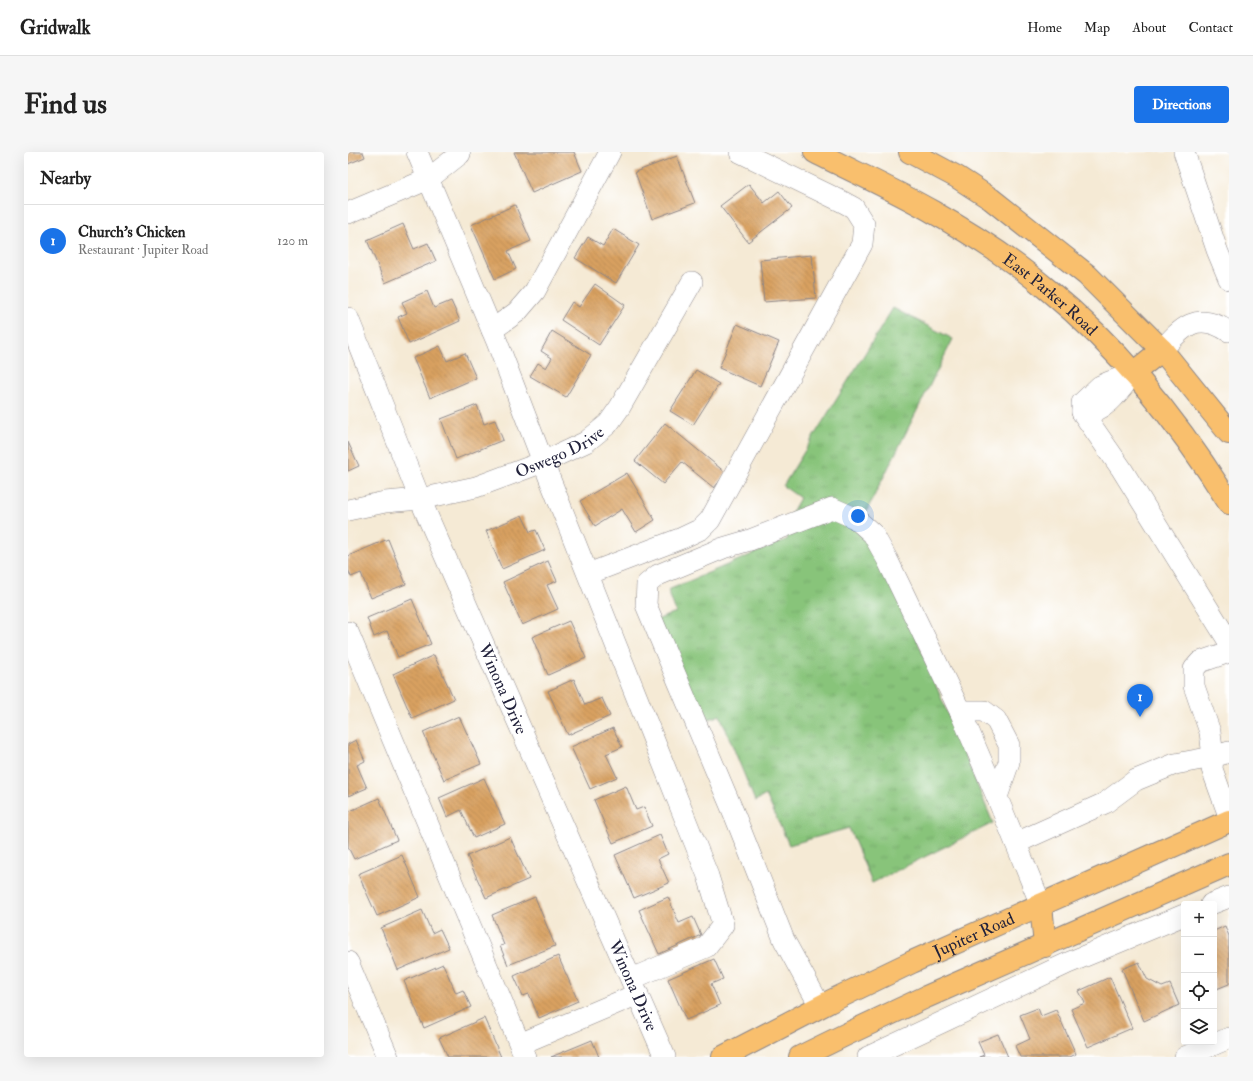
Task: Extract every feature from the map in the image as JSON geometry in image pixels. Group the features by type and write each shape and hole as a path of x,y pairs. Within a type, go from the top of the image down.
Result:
{"main road":[{"name":"East Parker Road","path":"815,152 934,212 1011,261 1048,290 1111,348 1133,373 1163,409 1213,477 1229,503"},
{"path":"910,152 968,184 991,199 1087,275 1162,350 1229,433"},
{"path":"1133,373 1162,350"},
{"name":"Jupiter Road","path":"723,1057 820,1006 912,962 1229,821"},
{"path":"800,1057 926,998 1229,864"},
{"path":"1041,905 1045,946"}],"street":[{"path":"348,632 523,1050 634,986 706,947 723,925 708,876 492,330 417,152"},
{"path":"492,330 517,312 535,291 610,152"},
{"path":"588,574 682,538 701,529 710,520 862,244 864,224 854,208 740,152"},
{"path":"1184,152 1217,250 1229,280"},
{"path":"348,213 419,183 460,154"},
{"name":"Oswego Drive","path":"348,510 385,502 420,499 476,487 543,462 586,442 608,424 620,407 692,282"},
{"name":"Winona Drive","path":"348,318 420,499 665,1057"},
{"path":"1162,350 1178,332 1193,324 1203,322 1218,325 1228,331 1229,330"},
{"path":"1133,373 1100,386 1082,403 1082,412 1121,468 1229,642"},
{"path":"820,1006 784,940 735,816 646,605 647,584 658,575 723,548 750,540 832,508 855,518 873,534 887,558 960,711 1041,905"},
{"path":"1221,754 1210,732 1194,686 1194,669 1200,662 1229,652"},
{"path":"960,711 984,711 996,720 1009,745 1009,762 997,797"},
{"path":"1221,754 1212,770 1229,816"},
{"path":"1016,843 1105,803 1136,780 1175,764 1221,754"},
{"path":"1217,902 1229,897"},
{"path":"868,1057 1068,963 1181,916"},
{"path":"348,962 388,1057"},
{"path":"1185,1057 1229,1038"}],"green space":[{"path":"893,308 953,339 865,514 993,823 872,883 849,828 789,845 766,795 755,801 720,715 691,726 654,621 676,612 668,590 788,539 785,524 800,498 783,486"}],"building":[{"path":"348,152 363,152 365,157 348,164"},
{"path":"514,152 574,152 582,171 532,193"},
{"path":"677,156 695,203 652,219 635,172"},
{"path":"749,184 764,203 779,191 792,208 748,242 720,206"},
{"path":"515,205 531,241 508,251 516,269 495,279 471,225"},
{"path":"403,224 414,249 428,243 436,261 385,283 367,240"},
{"path":"613,229 639,245 616,283 575,258 588,237 603,246"},
{"path":"812,255 816,298 764,302 760,260"},
{"path":"595,284 625,305 599,345 561,320 572,302 579,307"},
{"path":"427,291 434,308 451,301 460,321 409,344 398,317 407,313 402,302"},
{"path":"737,324 779,342 760,386 719,368"},
{"path":"552,331 591,355 566,397 530,376 538,363 546,368 552,358 541,351"},
{"path":"440,346 447,361 465,353 476,378 430,398 413,358"},
{"path":"696,370 719,384 693,425 670,411"},
{"path":"477,405 484,424 495,420 503,440 456,459 441,419"},
{"path":"665,423 726,473 714,488 682,462 663,484 635,461"},
{"path":"348,442 359,466 348,471"},
{"path":"627,473 655,520 636,532 622,509 595,526 580,501"},
{"path":"522,515 530,532 536,530 545,550 502,569 486,531"},
{"path":"388,539 406,584 371,598 361,573 351,577 348,569 348,556"},
{"path":"548,561 557,581 547,585 558,609 522,625 503,582"},
{"path":"412,599 431,644 398,657 387,631 374,637 367,618"},
{"path":"569,621 586,658 548,675 532,637"},
{"path":"434,655 454,699 412,718 393,674"},
{"path":"574,679 585,705 602,698 610,716 568,735 548,691"},
{"path":"459,716 481,764 444,780 423,732"},
{"path":"613,728 622,747 606,754 617,777 590,789 571,747"},
{"path":"356,740 365,761 357,765 367,788 348,796 348,744"},
{"path":"484,778 505,824 474,838 461,810 447,817 439,798"},
{"path":"626,786 636,810 644,807 652,826 613,843 594,800"},
{"path":"379,798 397,840 354,859 348,847 348,812"},
{"path":"660,835 668,854 658,859 669,883 634,898 615,855"},
{"path":"510,837 529,879 486,898 467,856"},
{"path":"402,855 420,897 377,916 358,874"},
{"path":"535,897 555,946 508,965 500,946 504,945 492,915"},
{"path":"668,897 679,923 693,917 701,935 659,954 639,910"},
{"path":"422,910 432,933 440,929 449,948 398,970 381,928"},
{"path":"1225,926 1229,936 1229,984 1217,989 1217,937 1217,930"},
{"path":"558,956 578,1001 539,1018 529,994 523,996 514,976"},
{"path":"714,959 723,979 711,984 720,1005 686,1020 668,979"},
{"path":"1139,962 1147,979 1162,987 1170,984 1179,1005 1144,1021 1122,969"},
{"path":"443,964 456,993 463,990 471,1007 424,1028 404,981"},
{"path":"1110,977 1132,1028 1088,1047 1071,1009 1085,1003 1079,991"},
{"path":"1038,1008 1041,1016 1056,1010 1076,1054 1070,1057 1020,1057 1015,1046 1030,1039 1020,1015"},
{"path":"484,1018 501,1057 448,1057 439,1038"},
{"path":"998,1034 1008,1057 979,1057 984,1055 978,1042"},
{"path":"592,1040 599,1057 551,1057"}],"place":[{"name":"Church's Chicken","path":"1140,717"}]}
